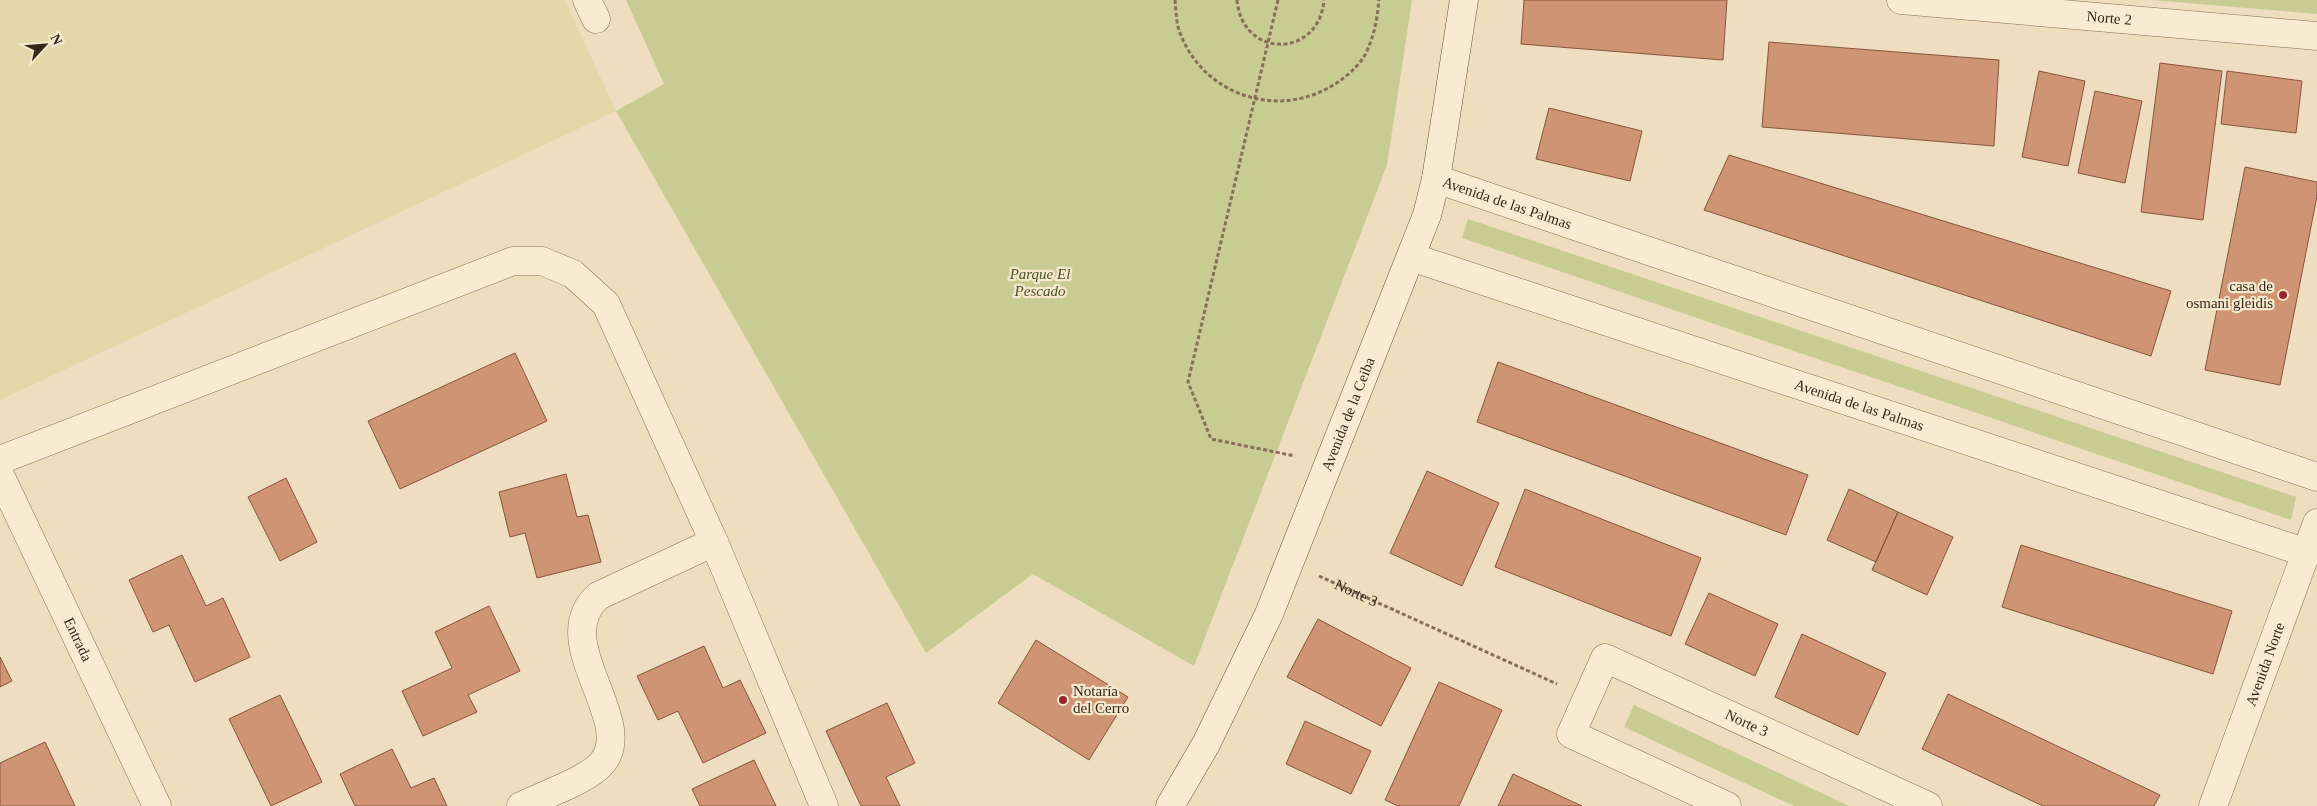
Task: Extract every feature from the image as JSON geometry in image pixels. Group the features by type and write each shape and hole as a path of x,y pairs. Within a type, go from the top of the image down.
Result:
{"street":[{"name":"Avenida de la Ceiba","path":"1170,806 1206,744 1269,614 1428,215 1436,179 1464,0"},
{"name":"Norte 2","path":"1901,0 2317,36"},
{"name":"Avenida de las Palmas","path":"1436,179 2317,477"},
{"name":"Avenida de las Palmas","path":"1411,257 2307,553"},
{"path":"0,460 513,261 542,261 573,274 606,304 714,542 824,806"},
{"name":"Entrada","path":"0,475 157,806"},
{"name":"Avenida Norte","path":"2212,806 2317,523"},
{"path":"521,806 590,774 610,752 612,734 589,670 582,633 583,618 588,604 598,596 714,542"},
{"name":"Norte 3","path":"1727,806 1571,734 1605,658 1928,806"}],"path":[{"path":"1175,0 1179,30 1194,60 1217,83 1254,99 1280,103 1312,97 1341,81 1364,56 1376,26 1379,0"},
{"path":"1237,0 1238,11 1244,24 1253,35 1268,43 1280,45 1294,43 1306,37 1320,20 1324,0"},
{"path":"1278,0 1188,382 1211,439 1329,463"},
{"name":"Norte 3","path":"1290,561 1587,698"}],"shaded area":[{"path":"0,0 565,0 616,111 0,400"}],"green space":[{"name":"Parque El Pescado","path":"626,0 1412,0 1387,165 1194,666 1033,574 926,653 616,111 664,84"},
{"path":"2152,0 2317,0 2317,14"},
{"path":"1468,219 2296,497 2291,520 1462,238"},
{"path":"1634,705 1849,806 1794,806 1624,727"}],"building":[{"path":"1524,0 1727,0 1723,60 1521,44"},
{"path":"1769,42 1999,60 1994,146 1762,127"},
{"path":"2160,63 2222,71 2203,220 2141,212"},
{"path":"2039,71 2085,81 2068,166 2022,157"},
{"path":"2227,71 2302,81 2296,133 2221,124"},
{"path":"2095,91 2142,101 2125,183 2078,173"},
{"path":"1549,108 1642,131 1630,181 1536,159"},
{"path":"1729,155 2171,291 2151,356 1704,210"},
{"path":"2245,167 2317,182 2317,196 2280,385 2205,370"},
{"path":"515,353 547,421 400,489 368,421"},
{"path":"1498,362 1808,475 1786,535 1477,422"},
{"path":"1427,471 1499,503 1462,586 1390,553"},
{"path":"566,474 577,517 588,515 601,562 537,578 525,533 510,537 499,492"},
{"path":"286,478 317,542 280,561 248,497"},
{"path":"1525,489 1701,558 1671,636 1495,567"},
{"path":"1849,489 1898,512 1876,562 1827,540"},
{"path":"1898,512 1953,537 1927,595 1872,570"},
{"path":"2021,545 2232,611 2213,674 2002,607"},
{"path":"182,555 206,606 223,598 250,657 195,682 169,625 153,632 129,580"},
{"path":"1709,593 1778,624 1755,676 1685,644"},
{"path":"489,606 520,671 468,695 477,712 423,736 402,691 452,668 435,632"},
{"path":"1318,619 1411,668 1381,726 1287,677"},
{"path":"1802,634 1886,673 1858,735 1775,697"},
{"name":"Notaría del Cerro","path":"1036,640 1128,697 1089,760 998,703"},
{"path":"704,646 723,688 740,680 766,733 703,763 678,711 658,720 637,676"},
{"path":"0,657 12,681 0,687"},
{"path":"1439,682 1502,710 1459,806 1398,806 1385,800"},
{"path":"1948,694 2160,795 2154,806 2043,806 1922,749"},
{"path":"280,695 322,782 271,806 229,719"},
{"path":"887,703 915,763 886,777 900,806 861,806 826,731"},
{"path":"1305,721 1371,751 1351,794 1286,764"},
{"path":"45,742 75,806 0,806 0,763"},
{"path":"392,749 411,788 434,778 447,806 355,806 340,774"},
{"path":"754,760 776,806 700,806 692,789"},
{"path":"1513,774 1582,806 1498,806"}],"place":[{"name":"casa de osmani gleidis","path":"2283,295"},
{"name":"Notaría del Cerro","path":"1063,700"}]}
